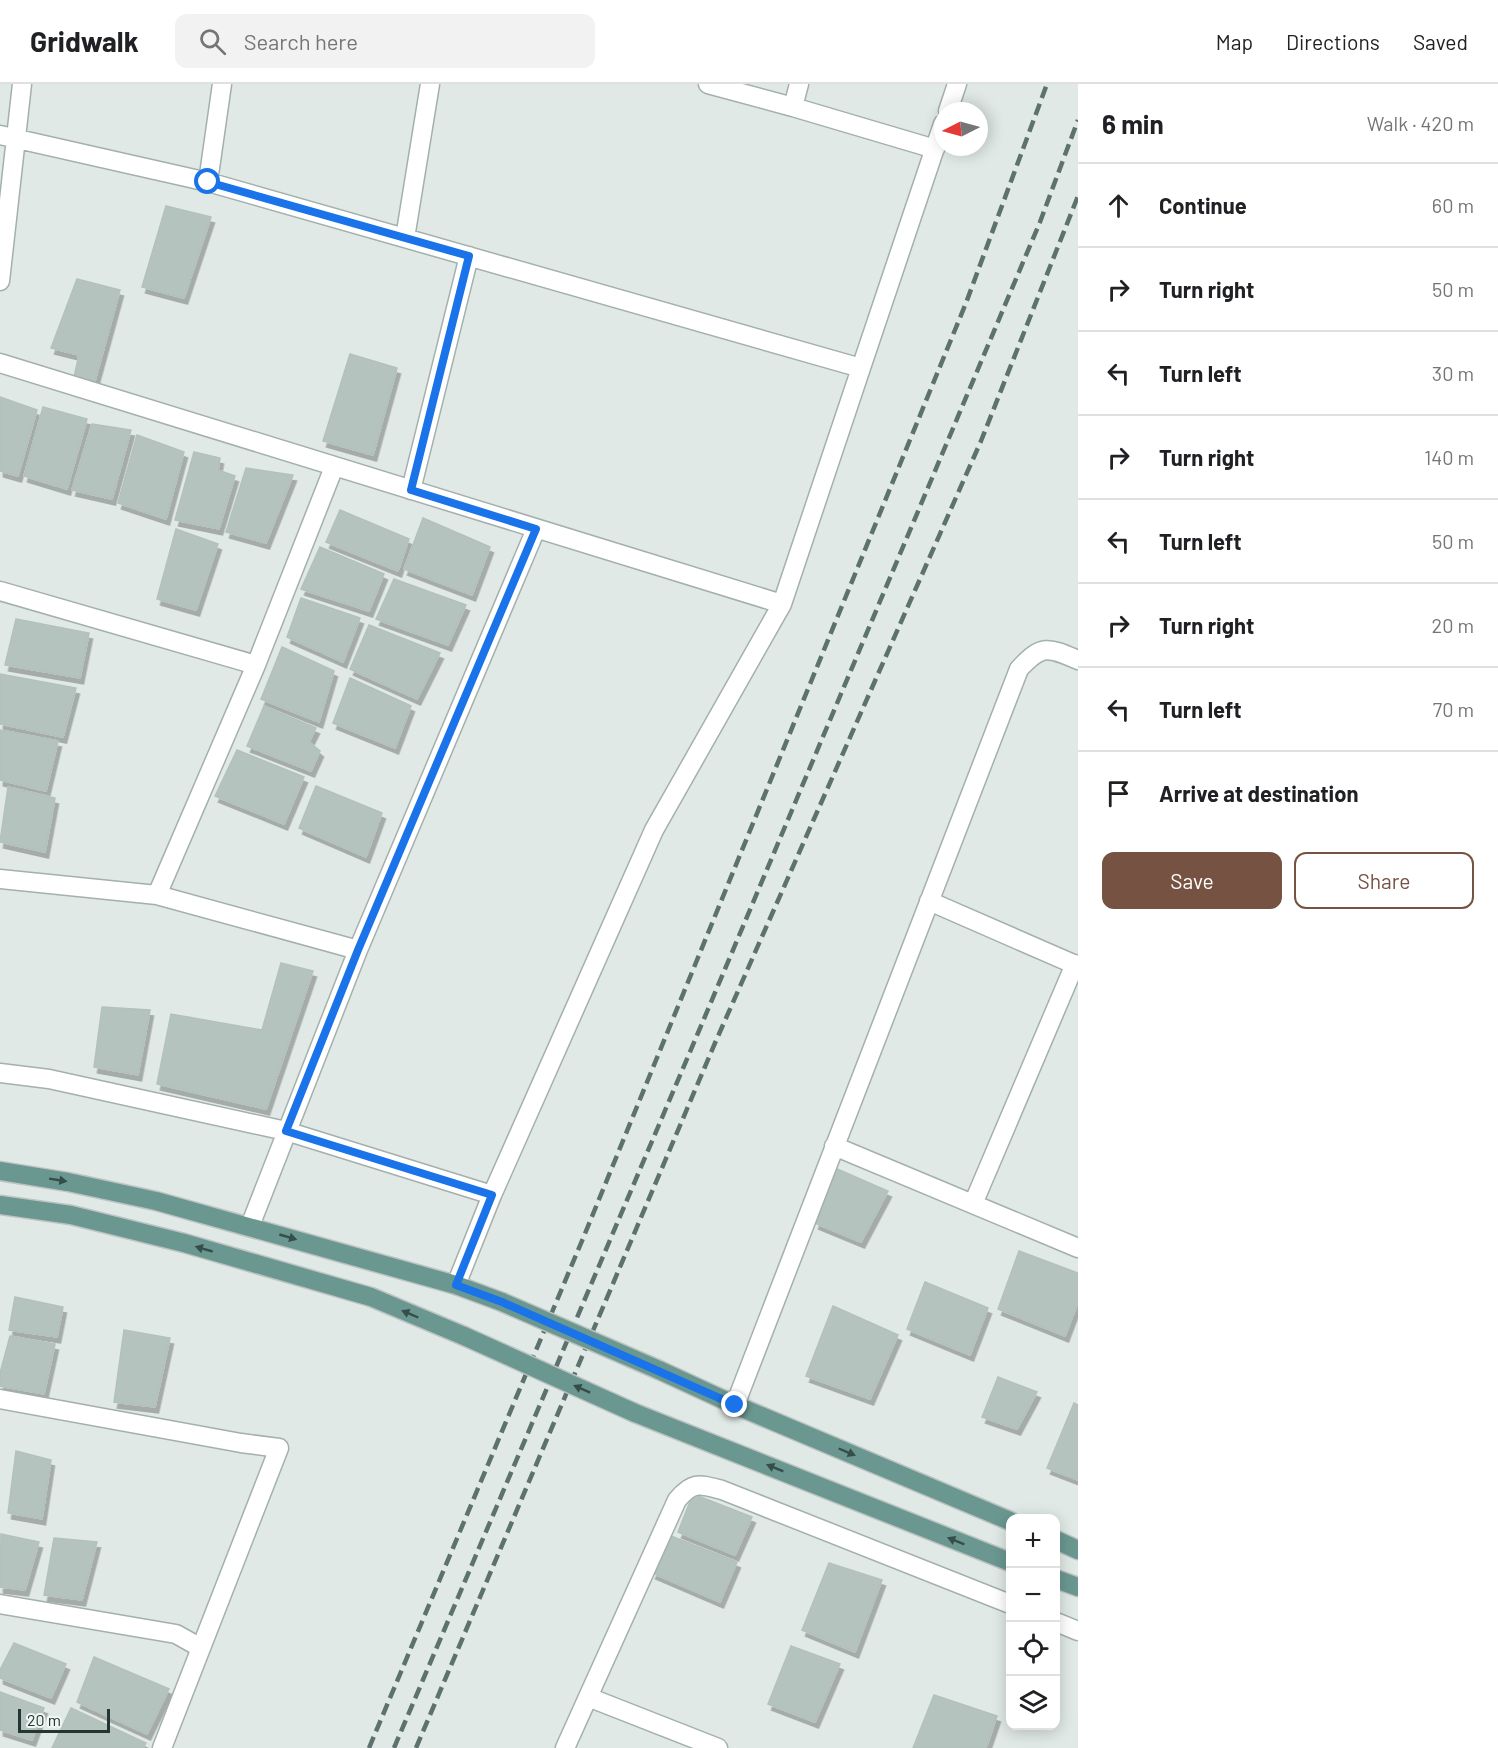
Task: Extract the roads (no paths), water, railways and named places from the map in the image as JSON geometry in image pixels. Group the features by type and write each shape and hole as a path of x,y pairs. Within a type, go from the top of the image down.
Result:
{"main road":[{"path":"0,1171 68,1182 156,1201 456,1285 502,1302 735,1405 1006,1519"},
{"path":"0,1205 71,1215 184,1243 371,1297 635,1413 1006,1560"},
{"path":"1060,1542 1078,1550"},
{"path":"1060,1580 1078,1587"}],"street":[{"path":"0,281 7,137 22,84"},
{"path":"208,182 222,84"},
{"path":"405,238 430,84"},
{"path":"708,84 934,149"},
{"path":"793,107 799,84"},
{"path":"951,102 957,84"},
{"path":"7,137 208,182 861,368"},
{"path":"456,1285 492,1195 654,830 782,604 934,152"},
{"path":"411,490 469,256"},
{"path":"0,363 782,604"},
{"path":"157,895 256,665 334,466"},
{"path":"250,1227 358,950 536,529"},
{"path":"0,591 256,665"},
{"path":"735,1405 1019,669 1033,654 1053,650 1078,660"},
{"path":"0,879 157,895 358,950"},
{"path":"929,901 1076,965 973,1204"},
{"path":"0,1073 50,1079 286,1131 492,1195"},
{"path":"834,1146 1078,1248"},
{"path":"0,1399 279,1448 162,1748"},
{"path":"566,1748 677,1500 688,1488 704,1485 722,1490 1006,1602"},
{"path":"0,1604 176,1634 201,1648"},
{"path":"1060,1624 1078,1631"},
{"path":"588,1697 718,1748"}],"railway":[{"path":"369,1748 584,1236 966,303 1047,84"},
{"path":"394,1748 1040,222 1078,120"},
{"path":"416,1748 715,1043 981,441 1078,196"}]}
